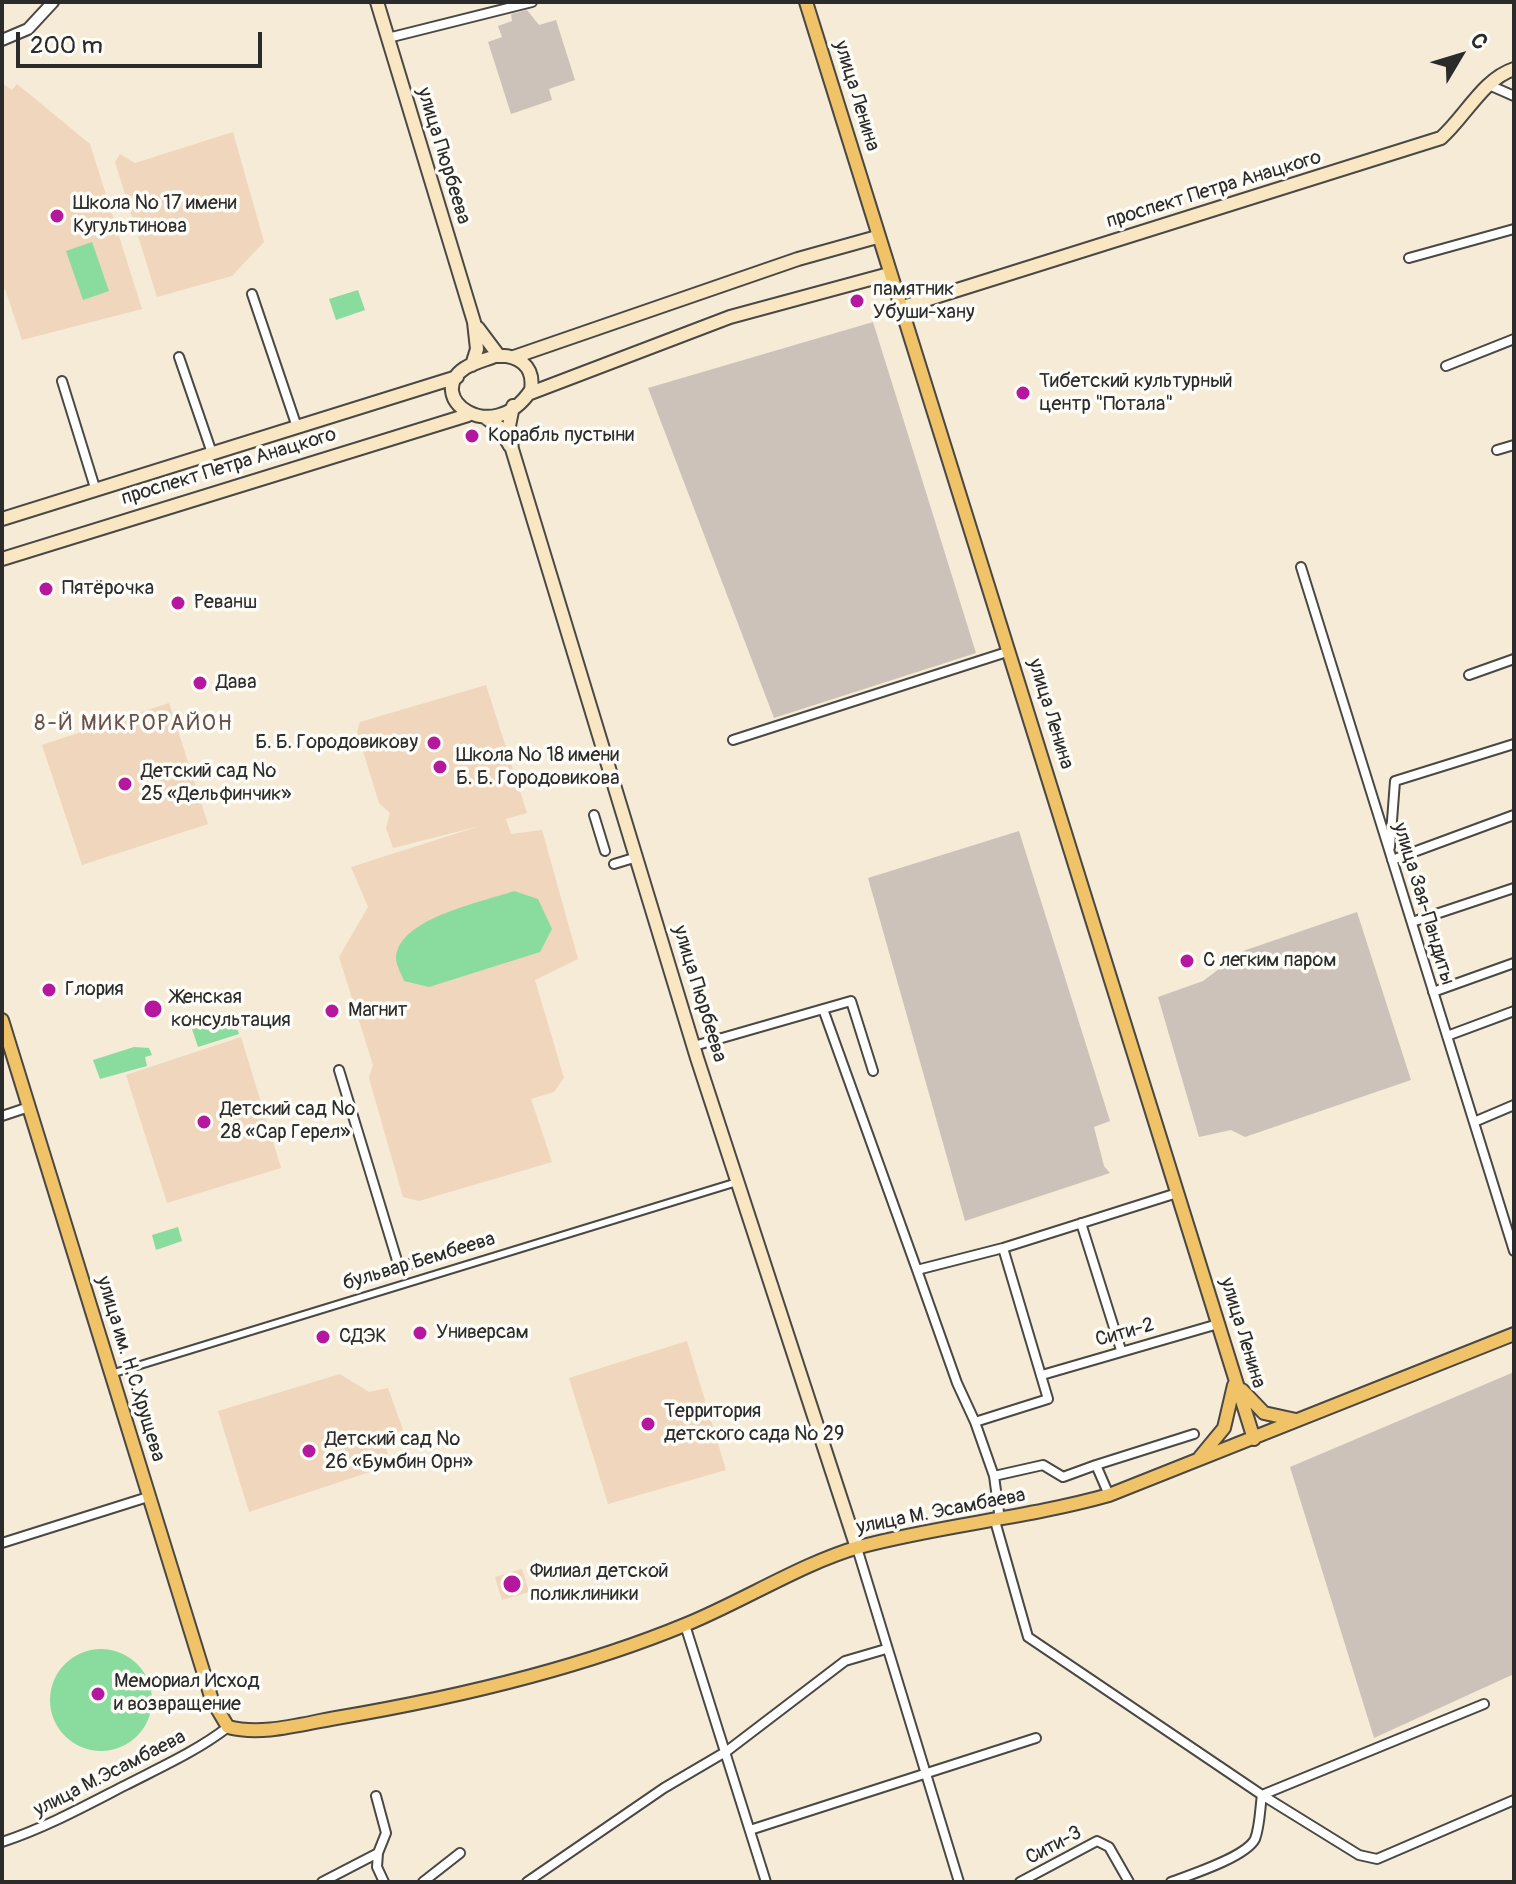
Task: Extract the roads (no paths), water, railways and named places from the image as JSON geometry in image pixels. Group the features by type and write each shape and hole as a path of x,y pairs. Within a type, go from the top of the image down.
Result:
{"main road":[{"name":"улица Пюрбеева","path":"377,2 421,156 474,322"},
{"name":"улица Ленина","path":"806,2 1254,1439"},
{"name":"проспект Петра Анацкого","path":"900,308 1441,138 1489,85 1514,69"},
{"path":"512,449 499,427 486,418 468,415 456,401 457,377 472,365 499,356 514,357 798,259 877,237"},
{"path":"486,418 513,406 528,394 730,317 889,274"},
{"path":"474,322 499,356"},
{"path":"472,365 477,349 474,322"},
{"path":"514,357 528,368 531,376 528,394"},
{"name":"проспект Петра Анацкого","path":"2,519 457,377"},
{"path":"512,449 509,426 513,406"},
{"name":"проспект Петра Анацкого","path":"2,559 468,415"},
{"name":"улица Пюрбеева","path":"512,449 694,1046 857,1548"},
{"name":"улица им. Н.С.Хрущева","path":"2,1020 212,1700 228,1727"},
{"name":"улица М. Эсамбаева","path":"228,1727 251,1731 290,1726 465,1693 572,1663 685,1625 857,1548 1058,1510 1109,1495 1514,1334"},
{"path":"1234,1378 1264,1413 1299,1420"},
{"path":"1195,1462 1224,1428 1234,1378"}],"street":[{"path":"2,40 28,29 53,2"},
{"path":"388,38 532,2"},
{"path":"1489,85 1514,96"},
{"path":"1409,258 1514,229"},
{"path":"252,294 297,427"},
{"path":"1446,366 1514,339"},
{"path":"179,357 212,453"},
{"path":"62,381 96,491"},
{"path":"1497,450 1514,445"},
{"name":"улица Зая-Пандиты","path":"1301,567 1514,1251"},
{"path":"733,740 1010,651"},
{"path":"1469,675 1514,659"},
{"path":"1513,748 1395,781 1391,856 1514,815"},
{"path":"594,815 605,851"},
{"path":"614,864 637,857"},
{"path":"1412,922 1514,888"},
{"path":"1433,992 1514,963"},
{"path":"694,1046 851,1001 873,1071"},
{"path":"823,1009 957,1383 994,1476 997,1520 1028,1637 1262,1795 1367,1858 1377,1859 1514,1800"},
{"path":"1447,1036 1514,1011"},
{"name":"бульвар Бембеева","path":"339,1070 399,1267 421,1261"},
{"path":"1474,1122 1514,1105"},
{"path":"2,1116 29,1107"},
{"name":"бульвар Бембеева","path":"111,1374 737,1182"},
{"path":"917,1270 1003,1248 1177,1193"},
{"path":"1081,1223 1121,1350"},
{"path":"975,1422 1048,1399 1003,1248"},
{"name":"Сити-2","path":"1042,1375 1218,1324"},
{"path":"994,1476 1043,1465 1063,1477 1194,1434"},
{"path":"1096,1465 1109,1495"},
{"path":"2,1543 148,1497"},
{"path":"857,1548 959,1882"},
{"path":"685,1625 766,1882"},
{"path":"527,1882 664,1788 727,1751 845,1661 886,1649"},
{"path":"1262,1795 1484,1704"},
{"name":"улица М.Эсамбаева","path":"2,1842 32,1832 113,1792 207,1742 228,1727"},
{"path":"750,1830 1036,1738"},
{"path":"1171,1882 1205,1870 1248,1847 1254,1840 1262,1795"},
{"path":"376,1796 386,1833 378,1853 377,1867 384,1882"},
{"name":"Сити-3","path":"1020,1882 1097,1841 1109,1847 1129,1882"},
{"path":"322,1882 378,1853"},
{"path":"423,1882 460,1853"}],"place":[{"name":"Школа № 17 имени Кугультинова","path":"57,216"},
{"name":"памятник Убуши-хану","path":"857,301"},
{"name":"Тибетский культурный центр \"Потала\"","path":"1023,393"},
{"name":"Корабль пустыни","path":"472,436"},
{"name":"Пятёрочка","path":"46,589"},
{"name":"Реванш","path":"178,603"},
{"name":"Дава","path":"200,683"},
{"name":"Б. Б. Городовикову","path":"434,743"},
{"name":"Школа № 18 имени Б. Б. Городовикова","path":"440,767"},
{"name":"Детский сад № 25 «Дельфинчик»","path":"125,784"},
{"name":"С легким паром","path":"1187,961"},
{"name":"Глория","path":"49,990"},
{"name":"Женская консультация","path":"153,1009"},
{"name":"Магнит","path":"332,1011"},
{"name":"Детский сад № 28 «Сар Герел»","path":"204,1122"},
{"name":"Универсам","path":"420,1333"},
{"name":"СДЭК","path":"323,1337"},
{"name":"Территория детского сада № 29","path":"648,1424"},
{"name":"Детский сад № 26 «Бумбин Орн»","path":"309,1451"},
{"name":"Филиал детской поликлиники","path":"512,1584"},
{"name":"Мемориал Исход и возвращение","path":"98,1694"}],"district":[{"name":"8-Й МИКРОРАЙОН","path":"134,724"}]}
